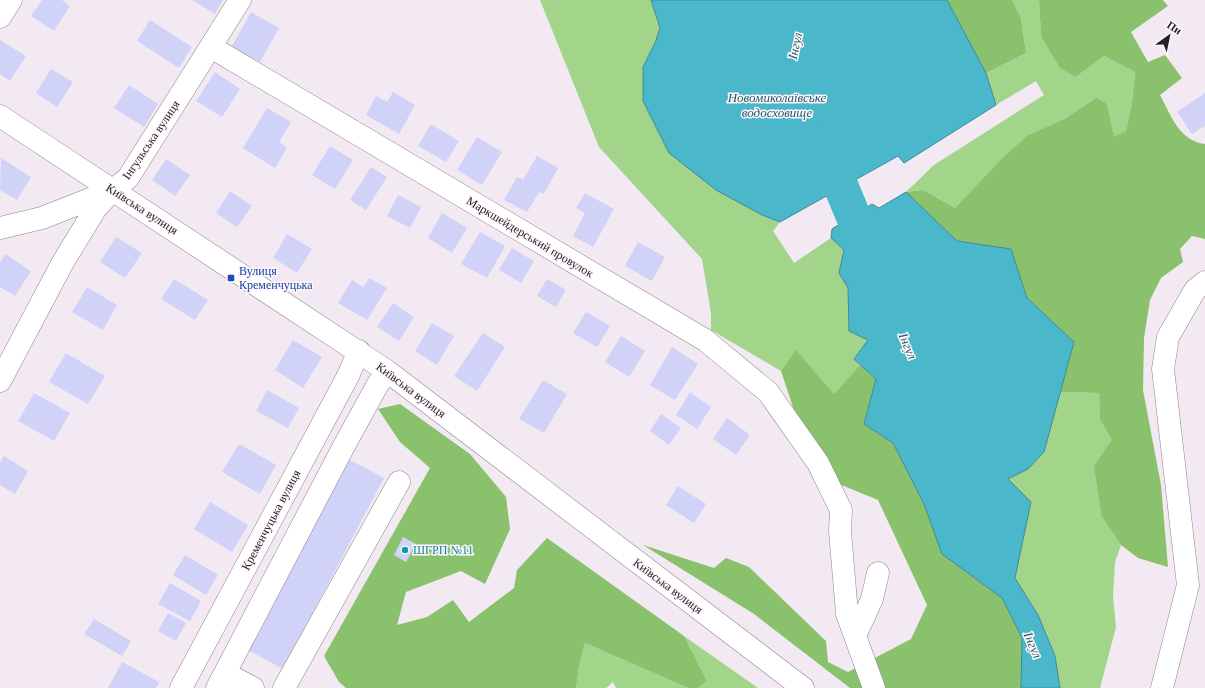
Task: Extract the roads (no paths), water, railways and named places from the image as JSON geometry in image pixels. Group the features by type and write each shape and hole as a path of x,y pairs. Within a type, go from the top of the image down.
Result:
{"street":[{"path":"0,18 11,0"},
{"name":"Інгульська вулиця","path":"0,381 63,262 96,208 113,190 128,178 240,0"},
{"name":"Маркшейдерський провулок","path":"211,47 705,340 768,392 818,463 841,510 840,531 847,614 874,688"},
{"name":"Київська вулиця","path":"0,116 387,371 803,688"},
{"path":"0,228 42,218 113,190"},
{"path":"1162,688 1188,585 1164,369 1168,337 1195,290 1205,282"},
{"name":"Кременчуцька вулиця","path":"181,688 344,382 358,351"},
{"path":"253,688 221,681 345,444 378,384 387,371"},
{"path":"284,688 399,482"},
{"path":"855,636 872,599 878,573"}],"water":[{"name":"Новомиколаївське водосховище","path":"651,0 947,0 986,73 996,105 904,163 898,156 780,222 762,215 716,190 669,153 643,101 643,67 655,43 660,28"},
{"path":"906,192 957,241 1011,249 1027,298 1074,342 1044,452 1028,469 1008,479 1031,502 1015,578 1038,615 1055,656 1060,688 1021,688 1022,638 1002,598 942,554 924,504 893,443 864,424 876,379 854,359 868,340 849,331 848,288 839,273 844,250 831,238 832,229 872,204 879,208"}],"waterway":[{"name":"Інгул","path":"823,143 871,259"}],"place":[{"name":"Вулиця Кременчуцька","path":"231,278"},
{"name":"ШГРП №11","path":"405,550"}]}
